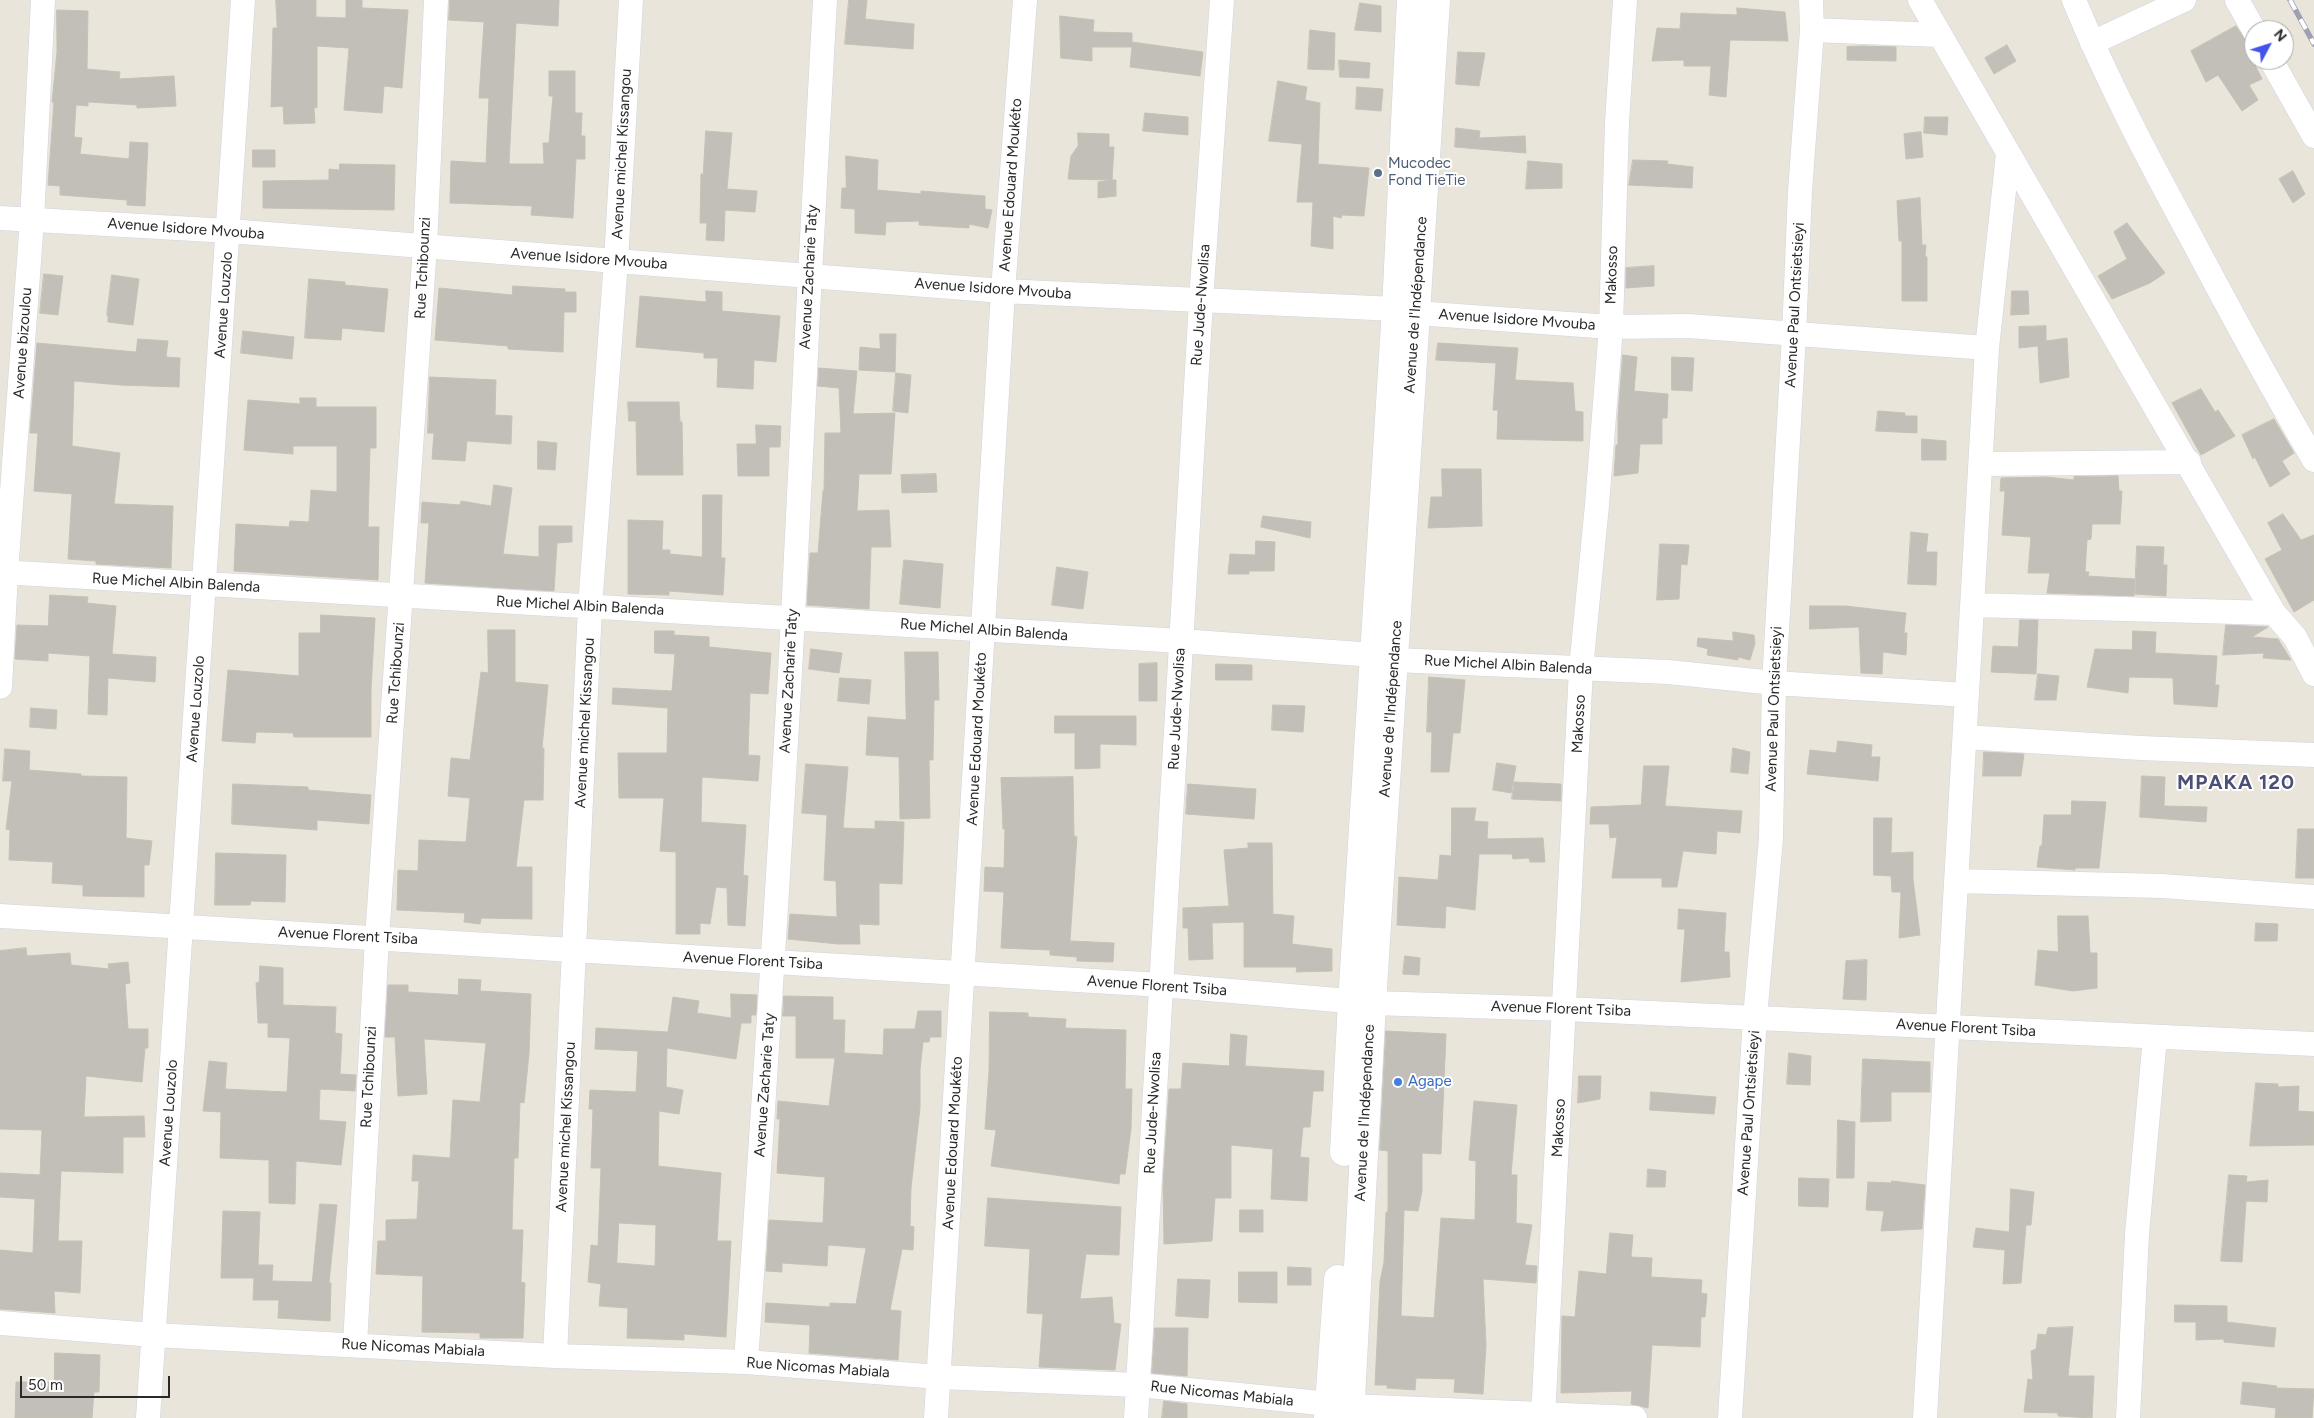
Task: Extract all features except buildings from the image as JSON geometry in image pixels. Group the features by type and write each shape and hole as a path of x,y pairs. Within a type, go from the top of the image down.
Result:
{"street":[{"name":"Avenue bizoulou","path":"0,687 3,573 32,220 44,0"},
{"name":"Avenue Louzolo","path":"148,1418 243,0"},
{"name":"Rue Tchibounzi","path":"355,1345 377,938 425,246 436,0"},
{"name":"Avenue michel Kissangou","path":"555,1356 590,607 616,261 631,0"},
{"name":"Avenue Zacharie Taty","path":"746,1362 773,963 793,617 808,276 825,0"},
{"name":"Avenue Edouard Moukéto","path":"936,1418 1003,291 1026,0"},
{"name":"Rue Jude-Nwolisa","path":"1136,1418 1201,301 1222,0"},
{"name":"Avenue de l'Indépendance","path":"1406,311 1410,0"},
{"name":"Avenue de l'Indépendance","path":"1340,1412 1356,1274 1362,1002 1406,311 1436,0"},
{"name":"Makosso","path":"1544,1415 1581,669 1597,505 1611,327 1617,122 1625,0"},
{"name":"Avenue Paul Ontsietsieyi","path":"1730,1418 1755,1017 1771,838 1774,683 1794,335 1800,191 1812,30 1811,0"},
{"path":"1920,0 2189,462 2274,613 2295,637 2314,674"},
{"path":"2074,0 2092,43 2141,145 2268,380 2314,460"},
{"path":"2092,43 2184,0"},
{"path":"2237,0 2248,20"},
{"path":"1812,30 1939,35"},
{"path":"2277,70 2314,136"},
{"path":"1925,1418 1946,1027 1968,695 1987,348 2008,154"},
{"name":"Avenue Isidore Mvouba","path":"0,218 229,231 1003,291 1406,311 1611,327 1688,326 1987,348"},
{"path":"1980,464 2189,462"},
{"name":"Rue Michel Albin Balenda","path":"3,573 793,617 1181,641 1385,658 1668,672 1774,683 1968,695"},
{"path":"1973,605 2274,613"},
{"path":"1965,737 2141,748 2314,755"},
{"path":"1956,881 2162,886 2314,897"},
{"name":"Avenue Florent Tsiba","path":"0,916 773,963 1160,984 1362,1002 1755,1017 2314,1044"},
{"path":"2128,1418 2137,1234 2155,1037"},
{"name":"Rue Nicomas Mabiala","path":"0,1323 154,1335 555,1356 746,1362 939,1377 1138,1385 1340,1412 1635,1418"}],"railway":[{"path":"2290,0 2314,44"}],"place":[{"name":"Mucodec Fond TieTie","path":"1378,173"},
{"name":"Agape","path":"1398,1082"}],"district":[{"name":"MPAKA 120","path":"2236,783"}]}
